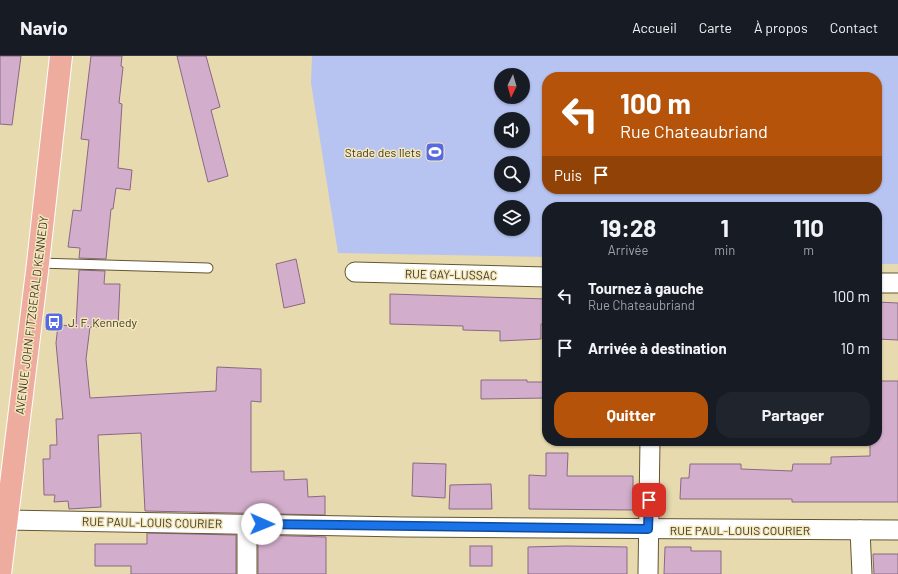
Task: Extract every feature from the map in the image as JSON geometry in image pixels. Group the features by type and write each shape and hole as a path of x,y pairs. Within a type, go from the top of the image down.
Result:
{"main road":[{"name":"AVENUE JOHN FITZGERALD KENNEDY","path":"0,574 38,263 60,56"}],"street":[{"name":"RUE GAY-LUSSAC","path":"355,272 542,277"},
{"path":"882,283 898,283"},
{"path":"648,574 650,446"},
{"name":"RUE PAUL-LOUIS COURIER","path":"4,533 247,524 648,529 898,530"},
{"path":"247,524 247,574"},
{"path":"860,530 862,574"}],"lane":[{"path":"38,263 208,268"}],"shaded area":[{"name":"Stade des Ilets","path":"312,56 898,56 898,264 882,264 882,202 542,202 542,257 338,253 311,83"}],"building":[{"path":"0,56 21,56 12,125 0,124"},
{"path":"91,56 122,56 121,66 123,67 119,103 122,104 118,168 132,170 130,190 116,188 113,209 111,209 106,259 79,258 80,248 68,247 73,210 81,211 89,140 81,139"},
{"path":"177,56 206,56 220,107 211,110 228,176 208,182"},
{"path":"296,259 305,303 284,308 276,264"},
{"path":"79,270 105,271 104,284 120,284 118,327 90,327 86,359 90,398 216,391 217,367 261,369 261,402 251,401 251,472 284,471 284,480 307,479 308,497 325,496 325,515 145,511 141,433 98,435 101,507 69,509 68,501 54,502 55,495 44,495 43,459 50,459 50,445 57,445 56,419 63,419 56,343 58,325 76,326"},
{"path":"390,294 542,299 541,339 500,341 500,331 463,330 463,326 390,324"},
{"path":"882,302 898,303 898,340 882,339"},
{"path":"481,380 527,380 527,382 542,382 542,398 481,399"},
{"path":"882,381 898,381 898,502 792,502 792,499 680,499 681,478 689,478 690,464 741,464 741,469 792,471 793,464 831,464 831,457 870,456 870,446 882,446"},
{"path":"546,453 568,453 567,476 633,476 633,510 529,509 529,475 546,476"},
{"path":"413,463 446,464 445,498 412,496"},
{"path":"491,484 492,509 449,509 450,485"},
{"path":"147,533 236,535 236,574 131,574 131,566 95,566 95,544 147,544"},
{"path":"258,535 326,537 326,574 258,574"},
{"path":"470,546 492,546 492,566 470,566"},
{"path":"528,547 627,547 627,574 528,574"},
{"path":"665,547 691,547 691,551 721,551 721,574 664,574"},
{"path":"873,554 898,554 898,574 874,574"}],"place":[{"name":"Stade des Ilets","path":"435,152"},
{"name":"J. F. Kennedy","path":"54,322"}],"route":[{"path":"262,524 387,527 648,529 649,500"}]}
